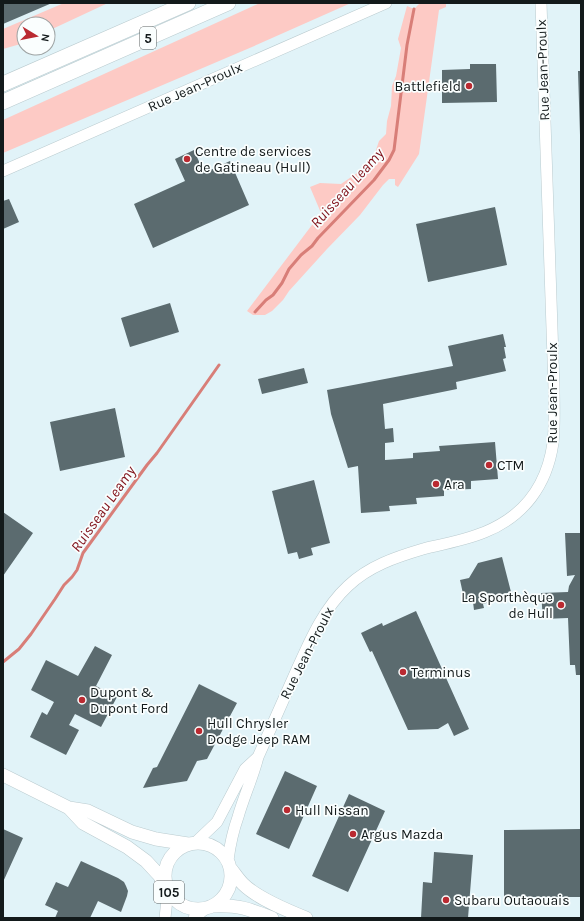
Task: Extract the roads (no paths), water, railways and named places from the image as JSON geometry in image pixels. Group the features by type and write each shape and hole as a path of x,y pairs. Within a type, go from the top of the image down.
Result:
{"highway":[{"name":"5","path":"3,84 188,3"},
{"name":"5","path":"3,102 228,3"}],"main road":[{"name":"105","path":"3,775 69,808 88,811 132,832 152,838 204,843 218,848 224,854 237,877 244,885 262,898 306,918"},
{"name":"105","path":"69,808 83,823 127,846 146,861 167,887 174,899 180,904 196,910 210,907 242,907 272,918"},
{"name":"105","path":"167,887 165,874 167,864 172,855 179,848 192,843"},
{"path":"210,907 223,899 229,890 232,880 230,864"}],"street":[{"name":"Rue Jean-Proulx","path":"3,171 386,3"},
{"name":"Rue Jean-Proulx","path":"230,864 230,848 238,817 254,773 258,757 299,665 328,608 347,586 366,572 385,561 497,527 518,513 531,498 540,486 548,465 553,436 554,388 541,3"},
{"name":"Rue Jean-Proulx","path":"192,843 217,822 245,769 258,757"},
{"path":"165,918 167,887"},
{"path":"194,918 210,907"}],"waterway":[{"name":"Ruisseau Leamy","path":"255,312 273,295 282,283 289,269 301,255 312,246 374,180 389,160 394,150 407,45 414,9"},
{"name":"Ruisseau Leamy","path":"3,662 19,649 31,634 64,585 77,570 83,553 157,453 219,365"}],"place":[{"name":"Battlefield","path":"469,86"},
{"name":"Centre de services de Gatineau (Hull)","path":"187,159"},
{"name":"CTM","path":"489,465"},
{"name":"Ara","path":"436,484"},
{"name":"La Sporthèque de Hull","path":"561,605"},
{"name":"Terminus","path":"403,672"},
{"name":"Dupont & Dupont Ford","path":"82,700"},
{"name":"Hull Chrysler Dodge Jeep RAM","path":"199,731"},
{"name":"Hull Nissan","path":"287,810"},
{"name":"Argus Mazda","path":"353,834"},
{"name":"Subaru Outaouais","path":"446,900"}]}
